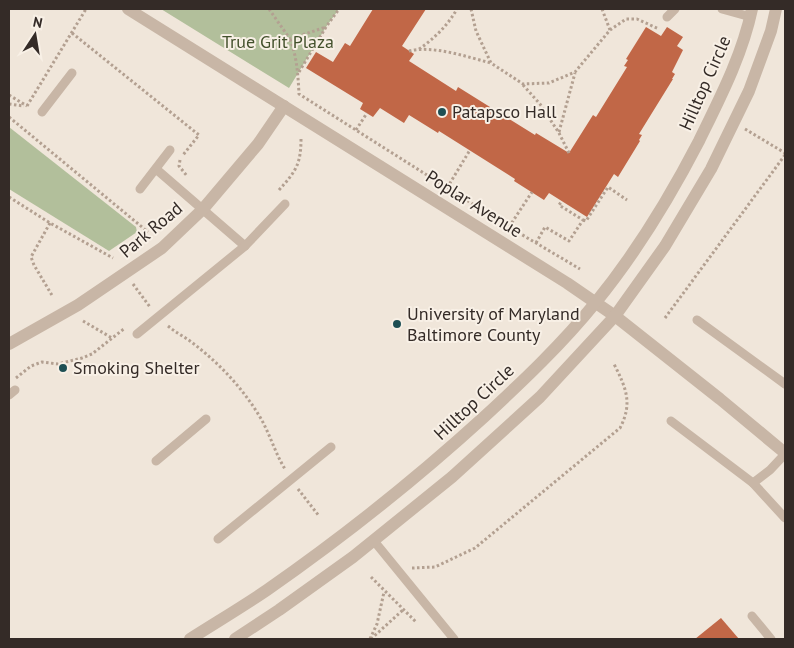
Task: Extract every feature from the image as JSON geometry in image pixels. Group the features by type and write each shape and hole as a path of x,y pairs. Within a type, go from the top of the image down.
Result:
{"street":[{"name":"Poplar Avenue","path":"128,9 596,302 720,399 785,453"},
{"path":"234,639 279,610 374,541 452,477 540,398 615,316 666,246 711,169 749,91 771,31 776,9"},
{"name":"Hilltop Circle","path":"190,639 266,590 338,538 437,460 524,380 596,302 645,235 689,159 728,84 752,13"},
{"name":"Park Road","path":"9,344 78,305 162,248 203,209 258,144 284,106"}],"lane":[{"path":"668,16 675,9"},
{"path":"722,9 752,13"},
{"path":"42,112 72,73"},
{"path":"140,189 170,150"},
{"path":"156,169 245,246"},
{"path":"137,334 245,246 285,204"},
{"path":"697,320 785,384"},
{"path":"156,461 206,419"},
{"path":"671,421 754,483 785,518"},
{"path":"218,539 331,447"},
{"path":"754,483 770,470 785,453"},
{"path":"374,541 454,639"},
{"path":"752,616 771,639"}],"path":[{"path":"27,106 86,9"},
{"path":"268,9 290,39 295,52 299,94 509,227 580,269"},
{"path":"298,73 309,59 326,27 339,9"},
{"path":"419,49 437,35 457,9"},
{"path":"471,9 476,31 491,62"},
{"path":"602,9 610,30"},
{"path":"559,132 575,72 610,30 626,19 631,18 664,32"},
{"path":"290,39 326,27"},
{"path":"72,33 199,135 180,159 179,166 188,177"},
{"path":"410,51 419,49 449,53 491,62 523,84 540,104 559,132 569,153"},
{"path":"523,84 549,84 575,72"},
{"path":"9,95 27,106"},
{"path":"9,104 27,106"},
{"path":"356,130 367,113"},
{"path":"9,117 148,232"},
{"path":"665,318 785,154 755,135"},
{"path":"279,190 296,170 301,150 301,139"},
{"path":"447,188 470,150"},
{"path":"536,243 545,227 569,241 583,220 586,221 608,188 627,200"},
{"path":"509,227 532,192"},
{"path":"9,196 50,223 113,258"},
{"path":"562,201 559,205 583,220"},
{"path":"50,223 31,257 54,297"},
{"path":"133,284 151,308 143,314"},
{"path":"83,321 112,338"},
{"path":"164,322 223,369 251,403 266,429 282,465 319,516"},
{"path":"9,380 14,379 31,366 42,362 58,364 92,354 128,326"},
{"path":"410,567 435,567 475,548 620,428 626,416 627,399 625,388 614,364"},
{"path":"372,577 416,622"},
{"path":"371,639 377,624 384,591"},
{"path":"371,639 404,609"}],"green space":[{"name":"True Grit Plaza","path":"161,9 339,9 289,88"},
{"path":"9,127 136,227 137,232 109,251 9,189"}],"building":[{"name":"Patapsco Hall","path":"373,9 426,9 402,46 414,54 409,61 456,91 458,87 535,135 536,133 569,153 593,115 596,117 627,67 624,66 628,60 626,59 646,27 661,36 667,27 683,37 677,46 683,50 672,72 675,74 673,79 639,134 642,135 640,141 618,177 614,174 587,217 549,193 544,200 514,181 515,179 439,131 438,133 409,115 404,123 380,108 373,117 360,109 363,103 306,68 316,52 333,62 345,43 350,46"},
{"path":"721,618 739,639 695,639"}],"place":[{"name":"Patapsco Hall","path":"442,112"},
{"name":"University of Maryland Baltimore County","path":"397,324"},
{"name":"Smoking Shelter","path":"63,368"}]}
